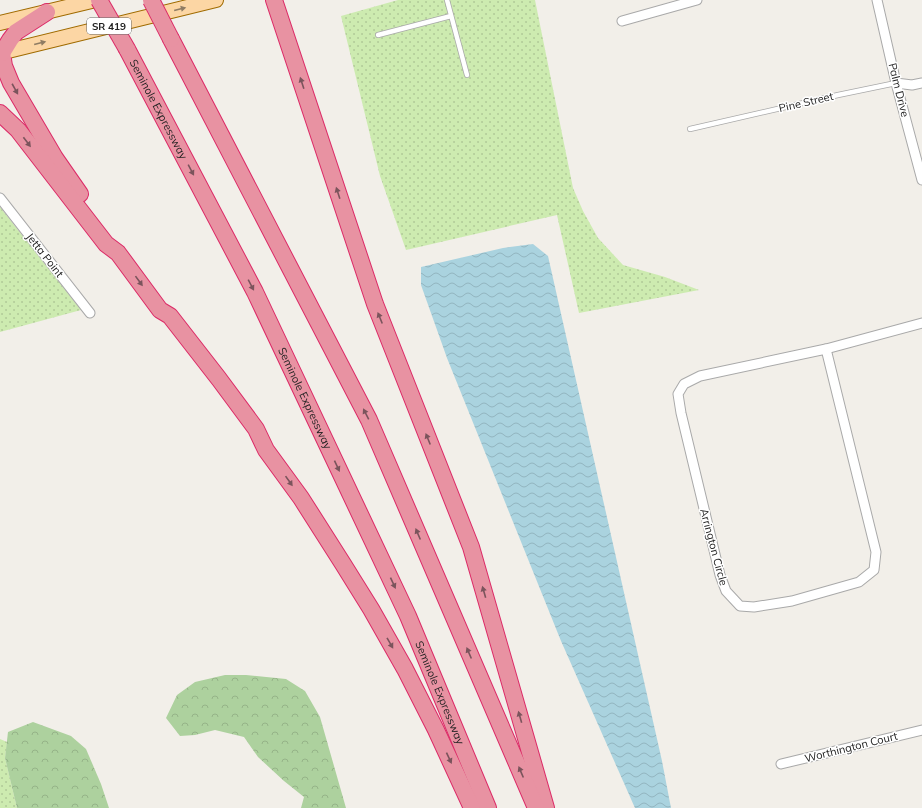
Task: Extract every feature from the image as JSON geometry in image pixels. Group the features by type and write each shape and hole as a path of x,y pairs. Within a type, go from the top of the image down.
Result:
{"highway":[{"name":"Seminole Expressway","path":"100,0 262,306 408,616 488,808"},
{"path":"151,0 368,420 536,808"},
{"path":"274,0 375,304 471,547 546,808"},
{"path":"47,12 16,32 1,52 6,73 59,164 112,239 118,253 160,310 163,319 248,434 266,450 288,479 363,595 388,638 425,709 472,808"},
{"path":"0,114 18,130 106,244 118,253"}],"main road":[{"name":"SR 419","path":"0,24 96,0"},
{"name":"SR 419","path":"1,52 216,0"}],"street":[{"path":"622,21 697,0"},
{"name":"Palm Drive","path":"877,0 896,83 922,180"},
{"name":"Pine Street","path":"896,83 912,85 922,83"},
{"name":"Jetta Point","path":"0,198 90,313"},
{"name":"Arrington Circle","path":"826,349 876,552 874,570 860,582 792,601 754,607 740,606 726,592 720,575 681,413 678,394 684,384 700,376 826,349 922,323"},
{"name":"Worthington Court","path":"781,764 922,730"}],"lane":[{"path":"447,0 467,75"},
{"path":"378,35 451,16"},
{"name":"Pine Street","path":"690,129 896,83"}],"green space":[{"path":"398,0 535,0 573,188 583,211 598,238 623,265 665,277 699,290 579,313 557,215 406,250 380,176 341,16"},
{"path":"0,207 81,310 0,332"},
{"path":"225,675 246,675 286,679 305,691 320,717 346,808 301,808 304,797 258,757 244,737 215,730 195,735 180,736 166,718 177,695 195,682"},
{"path":"33,722 71,736 86,749 101,784 109,808 17,808 5,758 8,732"},
{"path":"0,739 7,742 5,758 17,808 0,808"}],"water":[{"path":"533,244 548,256 662,761 671,808 635,808 561,641 447,358 421,285 421,267 503,248"}]}
